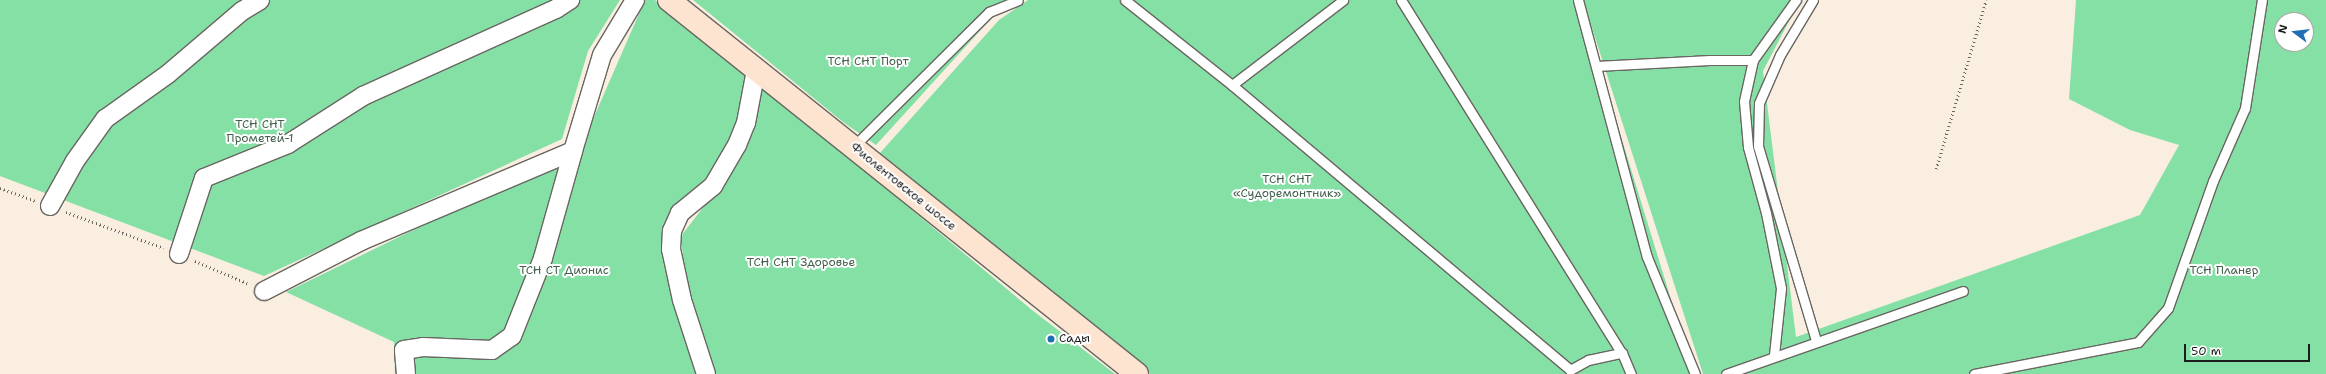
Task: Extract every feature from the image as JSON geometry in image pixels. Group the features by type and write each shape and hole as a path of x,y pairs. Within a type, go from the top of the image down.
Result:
{"main road":[{"name":"Фиолентовское шоссе","path":"669,0 1137,374"}],"street":[{"path":"50,206 75,161 105,119 168,74 242,10 260,0"},
{"path":"179,254 204,178 288,144 363,96 556,9 570,0"},
{"path":"406,374 404,350 423,347 492,350 512,336 543,258 602,55 635,0"},
{"path":"706,374 682,300 671,249 672,231 680,213 713,186 737,145 746,122 756,70"},
{"path":"264,291 361,241 573,152"}],"lane":[{"path":"852,147 989,12 1018,0"},
{"path":"1125,0 1232,85 1570,370 1588,360 1622,353"},
{"path":"1232,85 1342,0"},
{"path":"1401,0 1622,353 1631,374"},
{"path":"1578,0 1647,258 1695,374"},
{"path":"1774,355 1781,288 1766,213 1748,147 1744,100 1753,60 1796,0"},
{"path":"1813,0 1780,55 1759,103 1758,146 1816,341"},
{"path":"1974,374 2138,342 2168,308 2213,181 2245,108 2262,0"},
{"path":"1596,66 1710,60 1753,60"},
{"path":"1726,374 1774,355 1963,291"}],"path":[{"path":"1936,169 1986,0"},
{"path":"0,188 179,254 264,291"}],"green space":[{"name":"ТСН СНТ Прометей-1","path":"0,0 620,0 588,51 562,139 264,276 0,176"},
{"name":"ТСН СТ Дионис","path":"645,0 655,0 749,78 739,138 662,240 698,374 395,374 394,342 286,292 580,149"},
{"name":"ТСН СНТ Порт","path":"693,0 1008,0 876,145 843,122"},
{"name":"ТСН СНТ «Судоремонтник»","path":"1028,0 1579,0 1694,374 1150,374 880,153 999,20"},
{"name":"ТСН Планер","path":"1583,0 1800,0 1763,71 1796,337 2140,215 2179,145 2130,130 2069,99 2076,0 2326,0 2326,374 1703,374"},
{"name":"ТСН СНТ Здоровье","path":"756,80 1032,310 1115,374 713,374 685,280 681,236 715,192"}],"place":[{"name":"Сады","path":"1051,339"}]}
